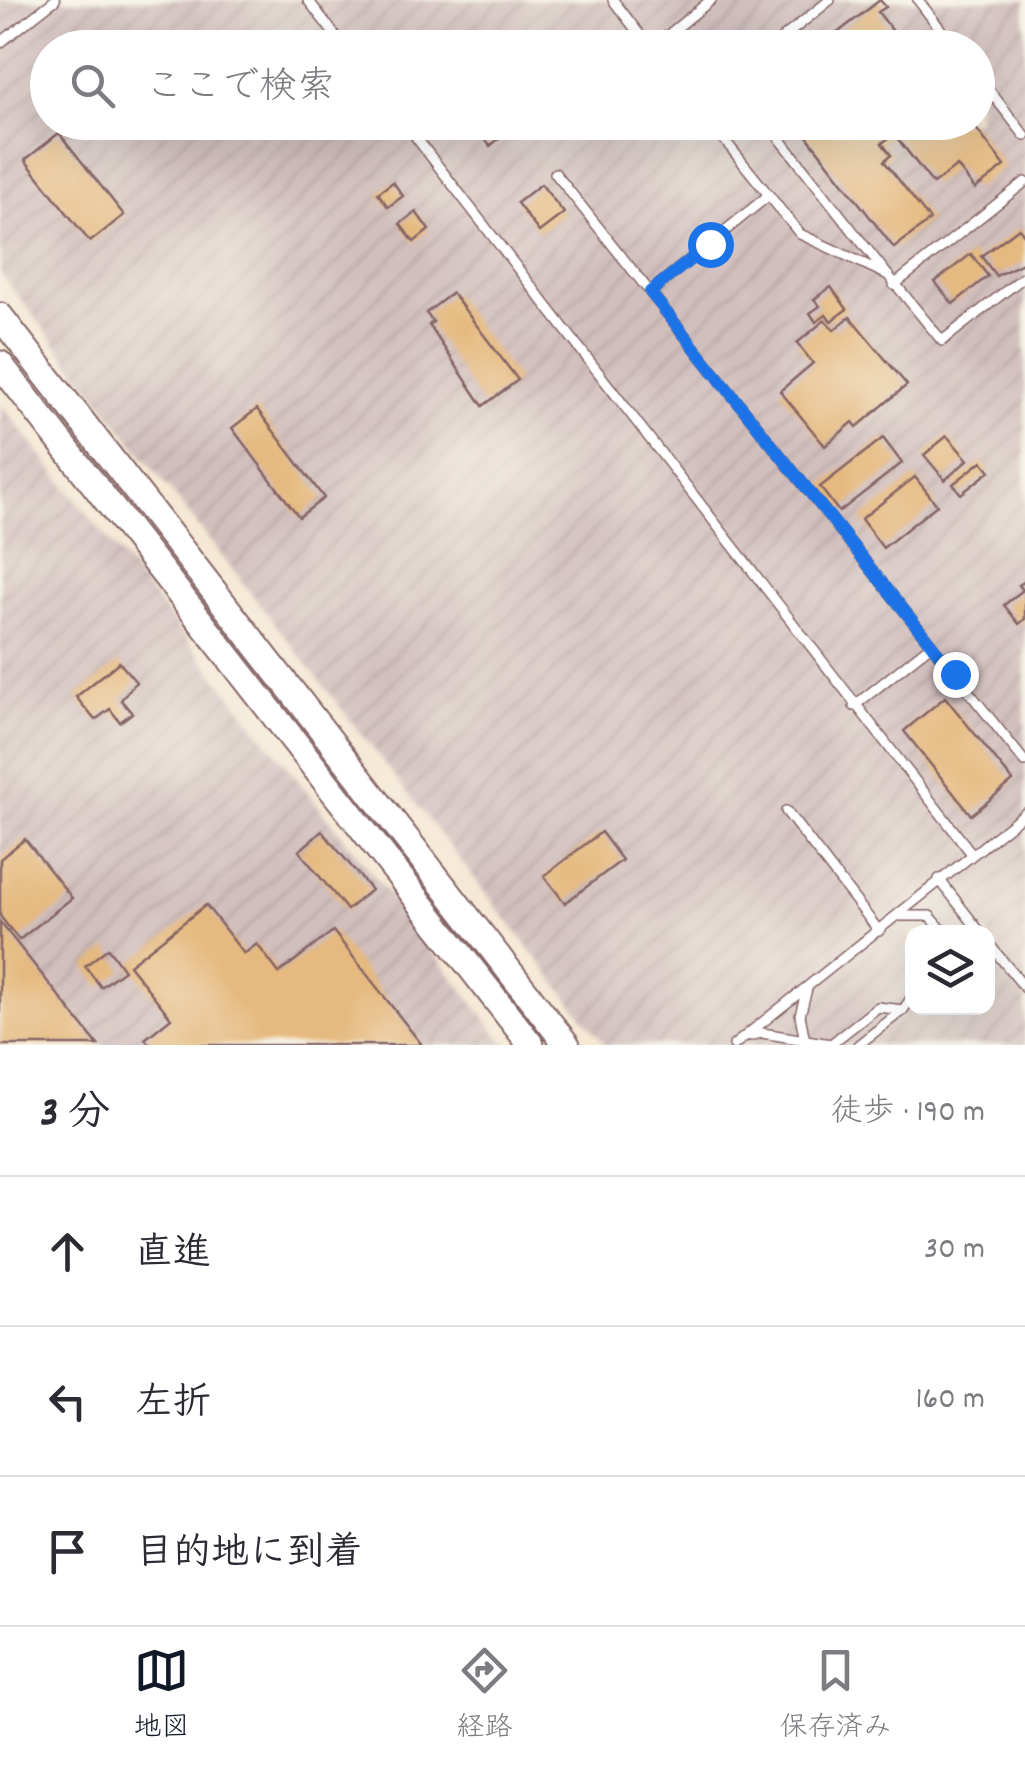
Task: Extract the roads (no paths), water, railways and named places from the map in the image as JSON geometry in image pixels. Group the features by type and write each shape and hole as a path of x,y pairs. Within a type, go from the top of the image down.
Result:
{"street":[{"path":"0,316 568,1045"},
{"path":"0,364 532,1045"}],"lane":[{"path":"0,43 55,0"},
{"path":"308,0 332,30"},
{"path":"613,0 637,30"},
{"path":"674,30 711,0"},
{"path":"792,30 830,0"},
{"path":"918,0 941,30"},
{"path":"995,98 1025,136"},
{"path":"418,140 972,854"},
{"path":"725,140 800,234 891,280"},
{"path":"782,140 942,341 1025,276"},
{"path":"555,173 1025,762"},
{"path":"891,280 1025,182"},
{"path":"650,292 769,195"},
{"path":"854,706 932,644"},
{"path":"786,811 880,930"},
{"path":"739,1042 1025,813"},
{"path":"939,879 975,925"},
{"path":"898,916 930,916 938,925"},
{"path":"995,952 1025,988"},
{"path":"805,1043 800,1014 809,986"},
{"path":"739,1042 762,1033 805,1043 831,1044 878,1007 905,1004"},
{"path":"858,1045 905,1006"}]}
